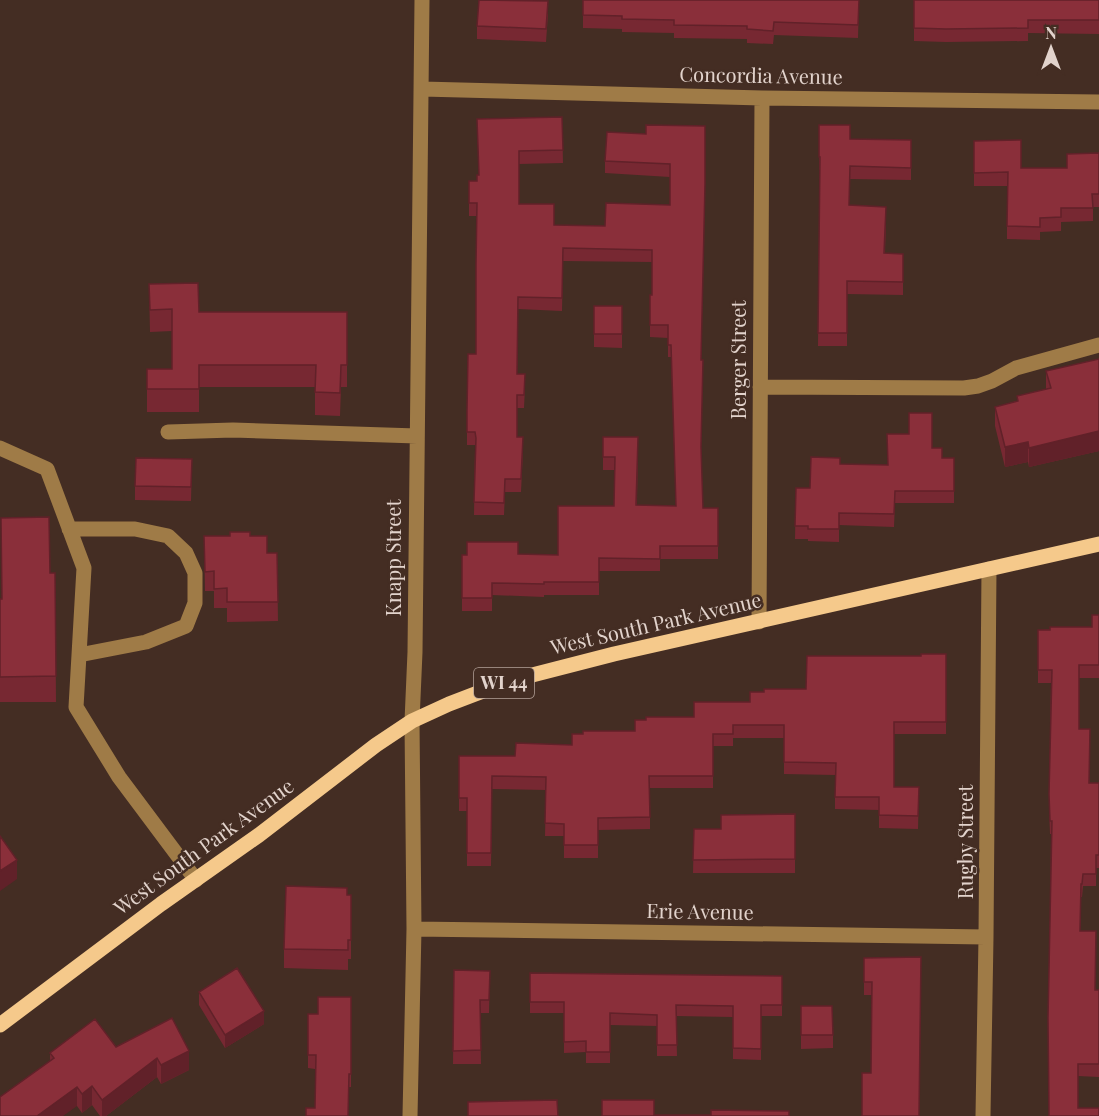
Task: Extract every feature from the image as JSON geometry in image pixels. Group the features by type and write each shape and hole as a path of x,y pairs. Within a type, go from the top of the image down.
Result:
{"main road":[{"name":"West South Park Avenue","path":"0,1025 151,911 259,835 344,769 412,721 449,704 509,681 614,654 1099,544"}],"street":[{"name":"Knapp Street","path":"410,1116 414,929 412,721 415,652 422,0"},
{"name":"Concordia Avenue","path":"422,89 762,98 1099,102"},
{"name":"Berger Street","path":"759,622 762,98"},
{"path":"760,387 964,388 992,381 1016,368 1099,345"},
{"path":"168,432 233,430 417,436"},
{"path":"0,448 47,469 84,568 76,707 119,777 196,880"},
{"path":"69,529 135,529 168,536 186,553 195,573 195,603 186,626 146,642 79,655"},
{"name":"Rugby Street","path":"983,1116 989,569"},
{"name":"Erie Avenue","path":"414,929 986,937"}],"building":[{"path":"479,0 548,1 546,29 477,26"},
{"path":"583,0 859,0 858,25 774,22 773,31 747,29 747,26 674,25 674,20 622,19 622,16 583,15"},
{"path":"914,0 1099,0 1099,20 1028,20 1028,28 914,28"},
{"path":"562,117 563,150 519,151 519,204 554,204 554,225 605,226 606,203 670,205 670,164 605,161 607,132 646,134 646,125 705,126 701,447 703,508 718,508 718,546 660,546 660,559 599,558 599,582 492,583 492,598 462,598 462,555 467,555 467,542 518,542 518,554 558,555 558,506 614,506 615,457 603,457 603,437 638,437 636,505 676,506 671,345 668,345 668,325 650,325 652,250 563,248 562,298 518,297 517,374 525,374 524,395 517,395 517,437 523,437 521,479 505,479 504,503 474,502 476,438 475,432 467,432 467,411 468,354 476,354 477,203 469,203 469,181 477,181 477,175 479,175 477,119"},
{"path":"819,125 850,125 850,139 911,140 911,168 850,166 849,205 886,207 884,253 903,254 903,282 847,281 847,333 818,333"},
{"path":"1021,140 1021,168 1067,168 1067,154 1099,153 1099,194 1092,194 1093,208 1061,208 1061,217 1040,218 1040,227 1007,226 1008,172 974,173 974,141"},
{"path":"198,283 199,312 347,312 347,365 341,365 340,393 315,392 316,365 199,365 199,389 147,389 147,369 172,369 172,309 150,310 149,284"},
{"path":"594,306 622,306 622,334 594,334"},
{"path":"1099,359 1099,431 1029,448 1028,442 1005,447 995,407 1018,401 1017,396 1051,388 1046,371"},
{"path":"909,413 932,413 932,448 942,448 942,458 954,458 954,491 895,491 894,514 839,513 839,529 808,529 808,526 795,526 796,488 810,488 811,457 840,458 840,464 888,465 887,434 909,434"},
{"path":"136,458 192,459 191,487 135,486"},
{"path":"49,517 50,573 55,573 56,676 0,677 1,518"},
{"path":"230,532 250,532 250,536 267,536 267,553 277,553 278,602 227,602 227,588 214,589 214,571 205,572 204,536 230,536"},
{"path":"1092,615 1099,615 1099,665 1079,665 1079,729 1090,729 1089,783 1099,783 1099,855 1096,855 1096,874 1083,874 1080,931 1096,931 1095,990 1099,990 1099,1064 1078,1064 1078,1108 1099,1108 1099,1116 1049,1116 1048,1018 1052,821 1050,821 1049,794 1052,670 1038,670 1038,630 1050,630 1050,627 1092,627"},
{"path":"921,654 946,654 946,722 894,722 894,787 919,787 918,816 879,815 879,797 835,797 836,763 784,762 784,725 733,725 733,734 713,734 713,776 649,776 650,817 598,818 598,845 564,845 564,824 545,823 546,777 492,776 491,853 467,853 467,798 459,798 459,756 515,756 516,743 572,745 572,734 583,734 583,731 635,731 635,720 646,720 646,717 694,717 694,702 750,702 750,692 764,692 764,689 806,689 807,656 921,656"},
{"path":"795,814 795,859 693,860 694,829 721,829 721,815"},
{"path":"0,836 17,860 0,871"},
{"path":"286,886 347,888 347,895 351,895 351,940 348,940 348,950 284,949"},
{"path":"921,957 919,1116 862,1116 862,1073 871,1073 872,982 864,982 864,958"},
{"path":"237,968 264,1011 225,1035 199,992"},
{"path":"454,970 490,971 489,1000 480,1000 481,1050 453,1051"},
{"path":"530,973 782,976 782,1005 761,1005 761,1049 733,1048 733,1006 676,1005 677,1045 657,1045 657,1015 610,1013 610,1052 586,1052 586,1041 564,1042 564,1002 530,1002"},
{"path":"318,997 351,997 351,1074 349,1074 348,1116 306,1116 306,1108 315,1108 316,1055 308,1055 308,1014 318,1014"},
{"path":"801,1006 832,1006 833,1035 801,1035"},
{"path":"172,1018 189,1051 161,1065 157,1058 102,1100 92,1086 82,1094 77,1087 37,1116 0,1116 0,1097 54,1058 50,1053 95,1019 116,1047"},
{"path":"557,1100 558,1116 468,1116 468,1102"},
{"path":"602,1100 654,1100 654,1115 711,1115 711,1110 789,1111 789,1116 602,1116"}]}
